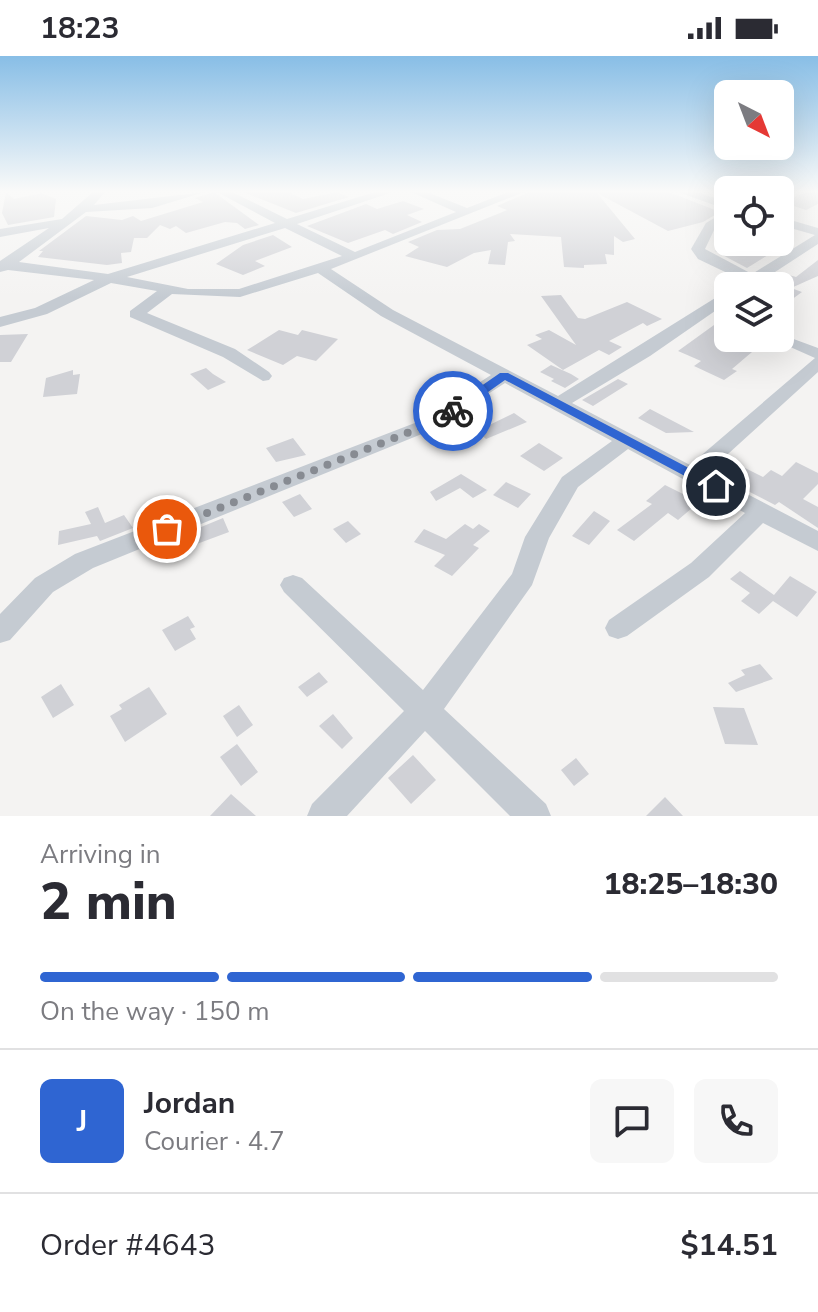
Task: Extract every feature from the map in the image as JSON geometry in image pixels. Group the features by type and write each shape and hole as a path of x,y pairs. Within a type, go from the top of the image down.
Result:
{"street":[{"path":"0,233 30,227"},
{"path":"2,266 56,227"},
{"path":"0,322 41,311 109,278 279,227"},
{"path":"292,227 354,257"},
{"path":"2,266 109,278 168,290 240,293 322,269 428,227"},
{"path":"709,227 698,249 703,256 730,272"},
{"path":"798,227 818,235"},
{"path":"764,272 818,235"},
{"path":"322,269 387,313 818,542"},
{"path":"168,290 136,314 229,353 263,376"},
{"path":"559,403 644,352 714,304"},
{"path":"706,309 714,312"},
{"path":"0,310 41,311"},
{"path":"794,344 818,354"},
{"path":"693,474 818,363"},
{"path":"0,632 44,585 84,561 427,425 504,375"},
{"path":"324,816 426,709 523,578 537,537 570,482 627,440"},
{"path":"618,628 700,570 762,511"},
{"path":"293,585 426,709 534,816"}],"building":[{"path":"71,227 158,227 147,238 134,238 131,252 121,253 122,263 107,265 38,257 43,251 39,251"},
{"path":"178,227 206,227 186,233"},
{"path":"311,227 409,227 393,234 385,230 348,243"},
{"path":"625,227 635,239 623,242 614,236 614,255 605,254 607,264 584,265 584,268 564,267 561,237 510,234 515,241 508,242 505,265 488,264 491,250 474,253 447,267 405,256 419,247 408,242 437,230"},
{"path":"273,235 292,247 255,261 265,266 243,275 216,264 243,245"},
{"path":"724,256 766,256 747,268"},
{"path":"818,260 818,276 794,287 796,277"},
{"path":"561,295 578,318 585,319 627,302 662,319 647,326 643,323 609,341 622,347 609,355 599,350 563,370 527,345 542,339 535,335 549,330 576,345 541,296"},
{"path":"714,325 714,352 752,352 732,369 737,371 724,380 694,366 701,361 678,351"},
{"path":"279,330 298,335 302,330 338,339 316,361 297,356 283,365 247,350"},
{"path":"28,334 11,362 0,362 0,335"},
{"path":"551,365 579,379 565,388 551,381 554,379 540,372"},
{"path":"206,368 226,382 208,390 190,374"},
{"path":"73,370 73,375 80,374 77,394 43,397 46,378"},
{"path":"618,379 628,384 593,406 582,400"},
{"path":"650,409 694,432 666,433 638,418"},
{"path":"514,413 527,422 486,439 477,431"},
{"path":"293,438 306,455 276,462 266,448"},
{"path":"539,443 563,458 544,471 520,456"},
{"path":"729,460 763,477 771,470 782,476 796,462 818,473 818,484 803,499 818,507 818,528 779,502 775,505 738,486 745,480 724,470"},
{"path":"461,474 487,490 473,498 460,488 436,501 430,492"},
{"path":"506,482 531,494 518,508 493,495"},
{"path":"665,485 699,502 678,520 668,513 634,541 617,530 652,504 646,501"},
{"path":"300,494 312,509 294,517 282,502"},
{"path":"98,507 105,523 124,515 133,528 100,541 97,536 58,545 59,531 91,524 85,512"},
{"path":"594,511 610,521 589,545 572,536"},
{"path":"223,518 229,532 194,545 189,532"},
{"path":"348,521 361,534 346,543 333,529"},
{"path":"465,524 473,529 479,524 490,531 473,545 479,548 452,576 434,566 445,555 414,542 424,529 446,539"},
{"path":"740,571 774,595 790,576 817,592 797,617 773,601 759,614 741,601 750,593 730,579"},
{"path":"188,616 195,627 190,629 196,639 175,651 162,630"},
{"path":"760,664 773,679 736,692 728,683 745,675 741,670"},
{"path":"319,672 328,682 307,697 298,687"},
{"path":"61,684 74,705 53,718 41,697"},
{"path":"149,687 167,714 125,742 110,716 122,709 119,705"},
{"path":"239,705 253,725 237,737 223,716"},
{"path":"713,707 744,708 758,745 725,744"},
{"path":"333,714 353,738 342,749 319,726"},
{"path":"237,744 258,772 241,786 220,757"},
{"path":"413,755 436,780 411,804 388,778"},
{"path":"576,758 589,774 574,786 561,770"},
{"path":"231,794 256,816 210,816"},
{"path":"665,797 683,816 646,816"}],"way so far":[{"path":"167,529 427,425 453,411"}],"route":[{"path":"453,411 504,375 716,486"}]}
